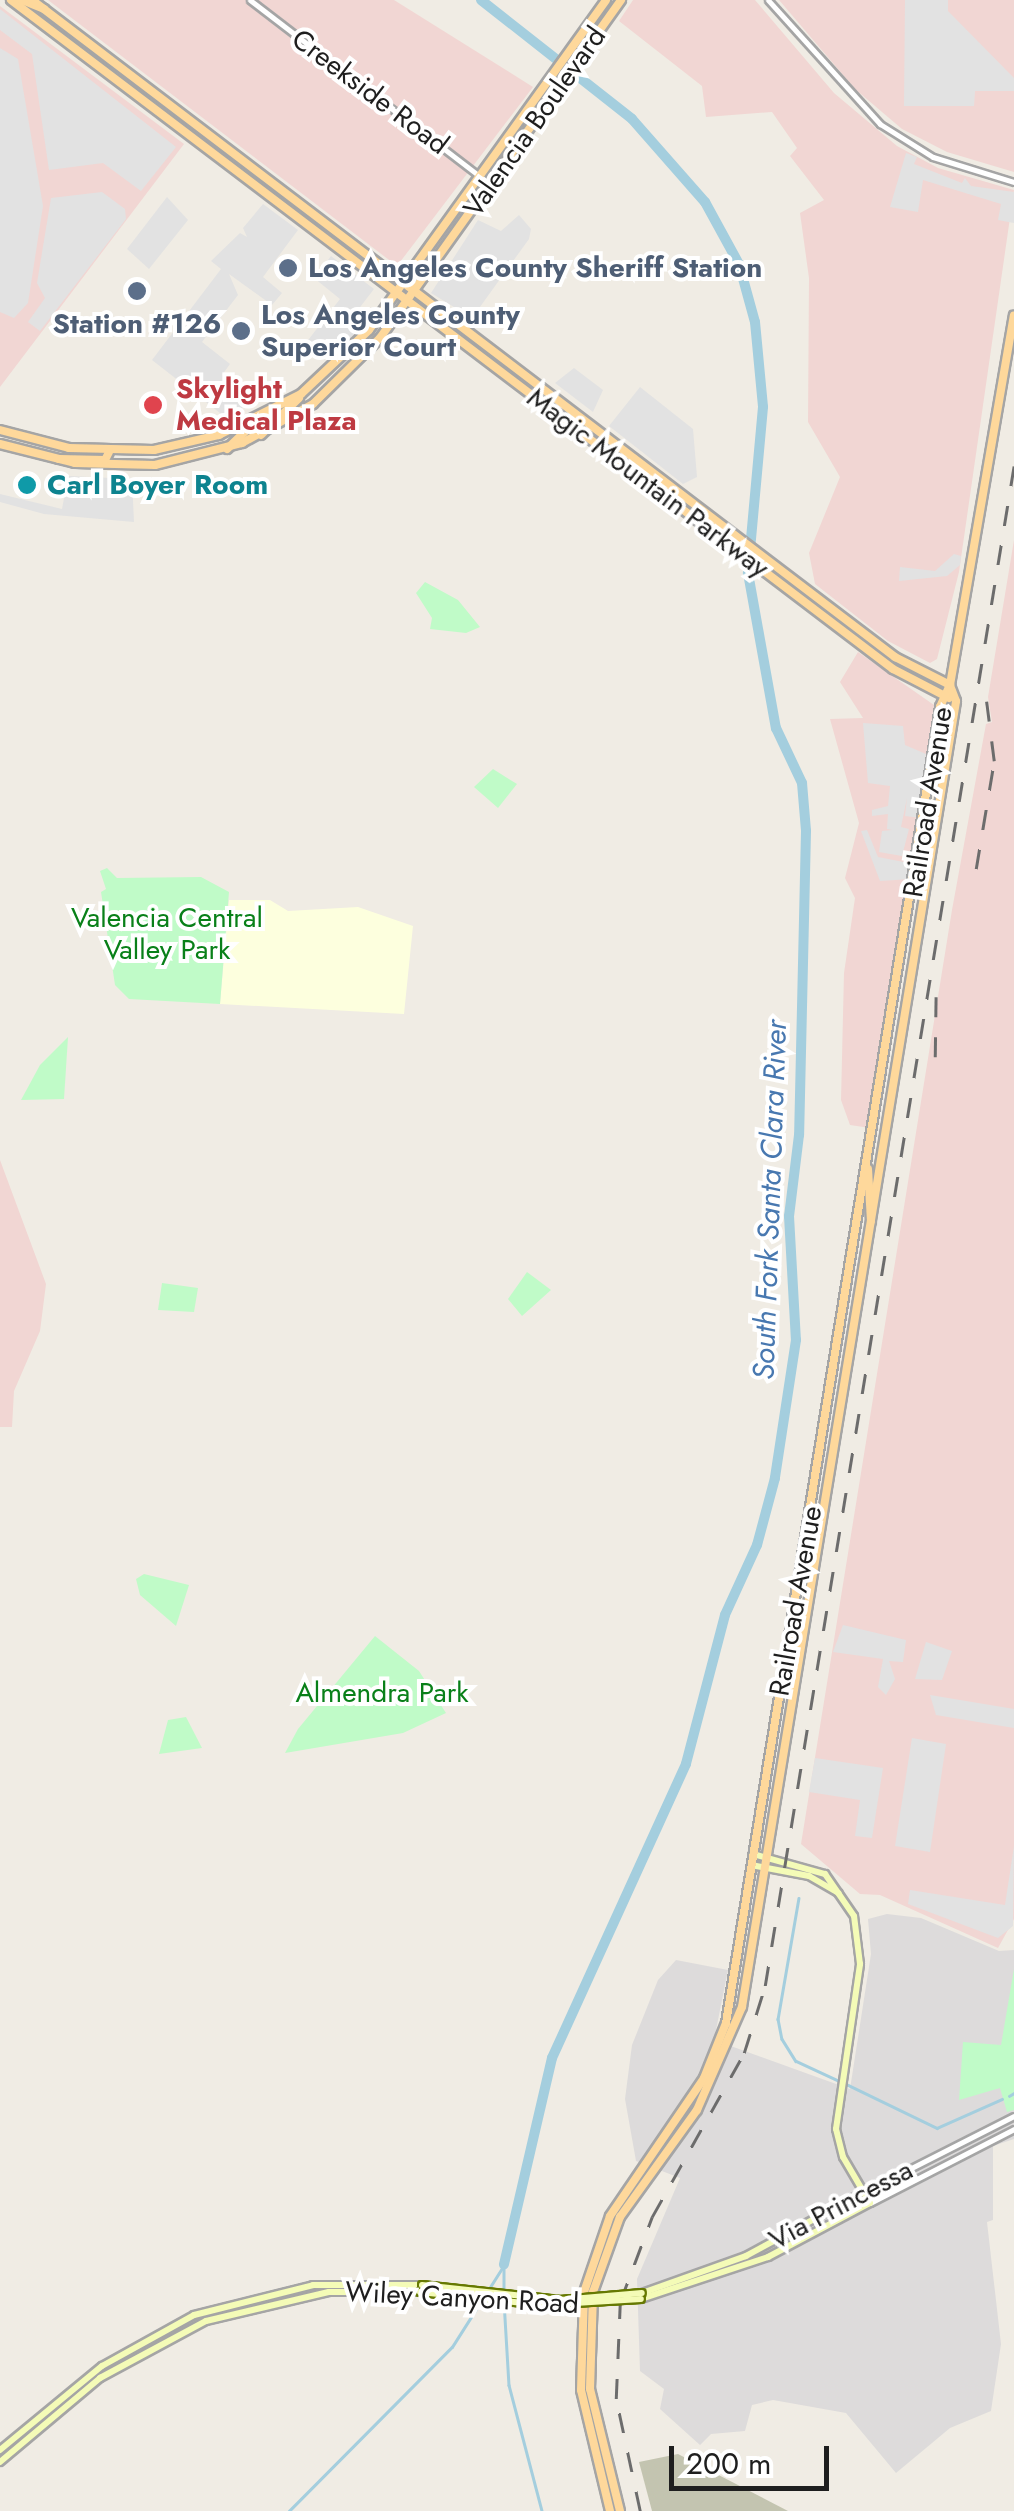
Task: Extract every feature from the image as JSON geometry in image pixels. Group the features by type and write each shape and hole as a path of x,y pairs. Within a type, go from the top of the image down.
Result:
{"main road":[{"name":"Magic Mountain Parkway","path":"11,0 398,291 715,520 894,657 950,685"},
{"path":"22,0 44,8"},
{"name":"Magic Mountain Parkway","path":"32,0 404,282 410,296 893,669 956,701"},
{"name":"Valencia Boulevard","path":"0,430 109,452 185,444 256,421 301,394 344,358 398,291 606,0"},
{"name":"Valencia Boulevard","path":"0,444 55,460 136,466 227,449 261,435 334,386 410,296 621,0"},
{"path":"950,685 1014,316"},
{"path":"261,435 301,394"},
{"path":"227,449 256,421"},
{"path":"55,460 105,460 109,452"},
{"name":"Railroad Avenue","path":"610,2511 578,2356 587,2274 610,2216 684,2112 718,2046 944,697 950,685"},
{"name":"Railroad Avenue","path":"620,2511 590,2389 593,2292 620,2217 697,2110 730,2044 766,1862 872,1222 956,701 950,685"},
{"path":"868,1168 872,1222"},
{"path":"753,1854 840,1893 854,1916 860,1948 836,2129 870,2202"},
{"path":"751,1865 766,1862"},
{"name":"Via Princessa","path":"668,2289 746,2256 864,2192"},
{"name":"Via Princessa","path":"668,2289 768,2257 870,2202"},
{"name":"Wiley Canyon Road","path":"0,2450 141,2341 228,2302 312,2285 421,2288 560,2300 642,2296 668,2289"},
{"name":"Wiley Canyon Road","path":"0,2462 64,2401"}],"street":[{"name":"Creekside Road","path":"250,0 490,184"},
{"path":"768,0 880,124 934,156 1014,182"},
{"name":"Via Princessa","path":"864,2192 1014,2116"},
{"name":"Via Princessa","path":"870,2202 1014,2129"}],"shaded area":[{"path":"48,0 394,0 533,87 397,266"},
{"path":"633,0 755,0 834,93 897,146 938,168 1014,190 959,572 937,659 930,663 888,641 815,584 809,553 840,477 808,422 809,278 800,213 824,200 790,156 797,148 772,112 706,117 702,86 619,21"},
{"path":"779,0 1014,0 1014,172 947,152 902,129 855,89"},
{"path":"905,0 948,0 948,11 1014,78 1014,91 975,91 974,106 904,106"},
{"path":"0,6 184,144 0,387"},
{"path":"0,9 176,147 141,191 103,163 49,170 32,54 0,30"},
{"path":"0,48 18,59 43,206 28,303 14,318 0,312"},
{"path":"906,153 917,157 914,164 962,183 965,178 971,186 1014,192 1014,223 998,220 1001,204 923,180 918,212 890,207"},
{"path":"102,192 125,209 126,219 40,331 28,322 45,298 37,283 51,198"},
{"path":"167,197 188,220 149,269 127,249"},
{"path":"263,204 298,230 263,277 282,293 272,305 229,274 238,295 202,342 230,364 222,375 252,399 229,420 152,360 221,269 211,261 240,233 247,237 243,228"},
{"path":"519,215 531,229 529,239 472,318 431,293 478,220 501,231"},
{"path":"331,256 374,289 354,315 364,322 343,349 337,345 322,355 305,344 340,299 314,278"},
{"path":"574,368 603,390 593,412 555,383"},
{"path":"640,387 693,429 697,477 683,484 609,426"},
{"path":"68,476 132,479 134,522 44,514 0,502 0,494 62,509"},
{"path":"1014,540 1014,1919 998,1948 880,1895 860,1894 801,1844 952,910 986,724 992,722 988,697"},
{"path":"954,554 961,556 960,565 947,576 899,581 900,567 935,571"},
{"path":"858,652 934,705 870,1128 850,1125 841,1100 844,973 855,898 845,878 859,823 830,719 863,718 840,682"},
{"path":"863,723 903,726 905,745 926,754 921,818 905,816 907,798 901,827 909,829 902,856 879,852 882,831 892,830 887,829 888,814 872,816 872,810 888,806 890,786 868,783"},
{"path":"867,830 878,857 914,864 911,879 880,881 861,831"},
{"path":"229,900 270,900 288,911 358,907 413,926 404,1014 220,1004"},
{"path":"0,1160 46,1284 40,1331 14,1391 12,1427 0,1427"},
{"path":"843,1625 906,1640 903,1662 889,1661 895,1679 886,1695 878,1687 883,1659 833,1652"},
{"path":"926,1642 952,1651 942,1680 915,1679"},
{"path":"930,1695 1014,1709 1014,1728 936,1715"},
{"path":"912,1738 946,1744 930,1852 895,1846"},
{"path":"815,1758 883,1768 872,1838 855,1836 860,1800 809,1792"},
{"path":"1014,1846 1013,1926 998,1938 908,1904 910,1890 1005,1905"},
{"path":"887,1914 921,1918 999,1951 1014,1950 1014,2139 993,2146 993,2220 987,2222 1001,2344 991,2411 950,2428 896,2473 846,2413 773,2400 752,2405 745,2431 711,2434 700,2445 660,2409 664,2389 640,2371 637,2279 680,2178 636,2161 625,2099 632,2045 658,1980 676,1960 728,1970 714,2040 850,2089 871,1954 868,1919"},
{"path":"678,2454 788,2511 652,2511 639,2462"}],"green space":[{"path":"425,582 458,600 480,627 466,633 430,629 432,618 416,593"},
{"path":"493,769 517,784 498,808 474,787"},
{"name":"Valencia Central Valley Park","path":"107,868 117,878 201,877 229,892 220,1004 129,999 115,985 101,892 106,889 100,871"},
{"path":"68,1037 64,1099 21,1100 40,1065"},
{"path":"527,1272 551,1290 522,1316 508,1299"},
{"path":"162,1283 198,1288 194,1312 158,1310"},
{"path":"144,1574 189,1585 176,1626 140,1595 136,1579"},
{"name":"Almendra Park","path":"375,1636 419,1671 446,1713 403,1733 285,1753 298,1729"},
{"path":"186,1717 202,1748 159,1754 168,1720"},
{"path":"1014,1969 1014,2110 1007,2112 1000,2088 959,2100 963,2042 1001,2045"}],"waterway":[{"name":"South Fork Santa Clara River","path":"481,0 632,119 705,202 739,264 755,322 763,407 748,573 776,728 802,783 806,831 799,1135 789,1216 796,1340 775,1478 757,1545 725,1615 686,1764 552,2058 504,2265"},
{"path":"799,1898 778,2019 782,2039 796,2061 839,2081"},
{"path":"846,2084 937,2128 1002,2099"},
{"path":"1009,2096 1014,2093"},
{"name":"South Fork Santa Clara River","path":"289,2511 452,2347 504,2265"},
{"path":"504,2266 504,2293"},
{"path":"504,2301 509,2385 542,2511"}],"railway":[{"path":"640,2511 616,2399 620,2302 652,2217 744,2053 765,1986 1014,466"},
{"path":"976,869 994,761 985,691"},
{"path":"935,1057 936,988"}],"place":[{"name":"Los Angeles County Sheriff Station","path":"288,268"},
{"name":"Station #126","path":"137,291"},
{"name":"Los Angeles County Superior Court","path":"241,331"},
{"name":"Skylight Medical Plaza","path":"153,405"},
{"name":"Carl Boyer Room","path":"27,485"}]}
